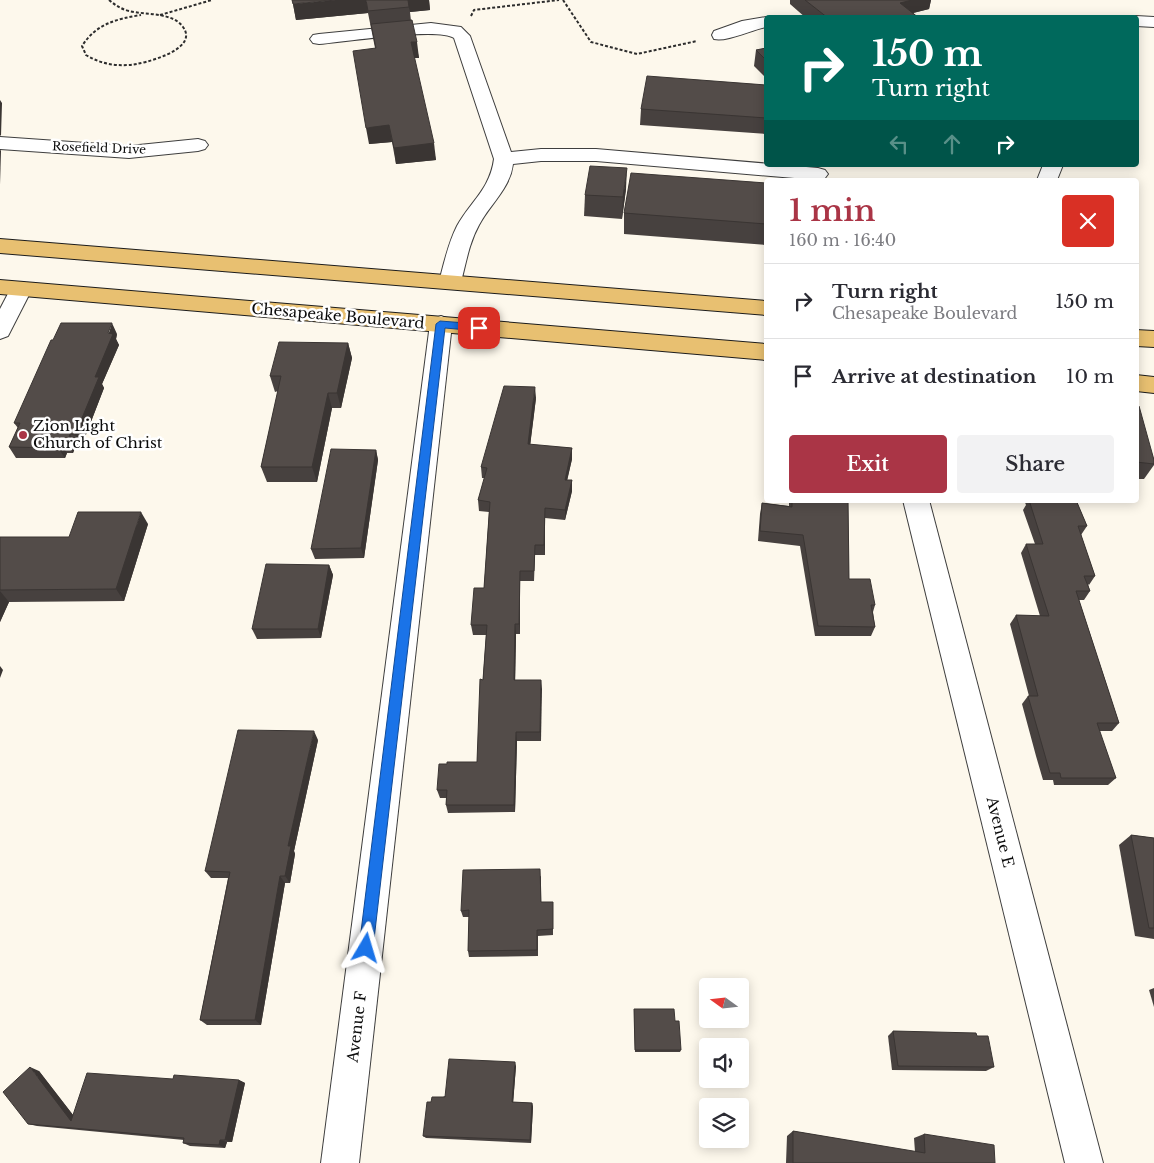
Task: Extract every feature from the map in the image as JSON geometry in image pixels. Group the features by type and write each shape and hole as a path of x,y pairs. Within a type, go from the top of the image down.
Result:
{"main road":[{"path":"0,246 764,308"},
{"name":"Chesapeake Boulevard","path":"10,288 764,352"},
{"path":"1139,338 1154,339"},
{"path":"1139,383 1154,385"}],"street":[{"path":"720,35 748,25 764,22"},
{"path":"1139,22 1154,22"},
{"path":"319,39 431,28 455,31 462,36 504,159 503,174 497,189 481,207 468,227 450,282"},
{"name":"Rosefield Drive","path":"0,143 129,152 198,145"},
{"path":"504,159 541,155 588,155 818,174"},
{"path":"0,331 10,288"},
{"name":"Avenue F","path":"340,1163 440,324"},
{"name":"Avenue E","path":"917,503 1084,1163"}],"path":[{"path":"109,0 113,4 141,15"},
{"path":"158,16 212,0"},
{"path":"462,36 474,10 559,0"},
{"path":"563,0 591,42 637,54 720,35"},
{"path":"141,15 172,18 182,24 186,32 185,41 177,50 164,57 133,66 102,64 84,53 83,45 86,37 95,29 123,18 141,15"}],"building":[{"path":"292,0 336,0 293,4"},
{"path":"366,0 408,0 409,7 368,11"},
{"path":"805,0 912,0 900,3 915,15 824,15"},
{"path":"412,20 417,42 411,42 434,143 394,148 389,125 366,128 353,51 376,48 371,24"},
{"path":"764,48 764,58 756,50"},
{"path":"647,76 764,85 764,118 641,109"},
{"path":"590,166 627,168 623,197 585,195"},
{"path":"631,173 764,183 764,224 624,213"},
{"path":"61,323 112,323 108,333 113,334 95,377 99,377 75,435 70,434 67,443 60,443 58,448 9,447 20,423 14,423 51,340 53,340"},
{"path":"279,342 348,343 337,393 328,393 312,467 261,467 281,376 270,376"},
{"path":"504,386 535,387 528,444 572,448 565,480 572,480 565,510 545,508 544,545 535,545 534,571 520,571 519,624 515,624 514,680 541,680 540,732 516,732 514,805 446,805 447,790 437,790 439,764 447,764 447,762 477,762 480,679 483,680 487,625 471,625 474,588 484,588 490,502 478,500 487,468 481,467"},
{"path":"1139,406 1154,460 1154,464 1139,462"},
{"path":"331,449 376,450 361,548 311,549"},
{"path":"762,503 792,507 792,503 848,503 849,579 870,579 875,605 871,605 875,627 818,626 803,535 760,531"},
{"path":"1030,503 1077,503 1087,526 1078,526 1095,576 1084,576 1090,591 1076,591 1119,723 1097,723 1116,778 1061,778 1060,773 1050,773 1028,696 1038,696 1016,615 1049,616 1026,544 1043,544"},
{"path":"78,512 141,512 116,589 0,590 0,537 69,537"},
{"path":"266,564 329,565 318,629 252,629"},
{"path":"238,730 314,731 288,846 291,846 285,876 280,876 255,1020 200,1020 230,872 205,871"},
{"path":"1131,835 1154,838 1154,928 1149,928"},
{"path":"540,869 541,902 553,902 553,929 537,930 537,950 468,951 469,910 461,911 463,870"},
{"path":"634,1009 674,1009 675,1021 679,1021 681,1050 635,1050"},
{"path":"893,1031 976,1033 977,1036 988,1036 994,1067 898,1066"},
{"path":"449,1059 515,1062 512,1102 532,1103 530,1140 423,1136 427,1102 431,1102 432,1097 445,1097"},
{"path":"30,1067 71,1121 87,1073 173,1079 174,1075 239,1080 225,1140 220,1140 219,1145 183,1143 184,1138 28,1124 3,1092"},
{"path":"793,1131 925,1153 924,1134 994,1145 995,1163 793,1163"}],"place":[{"name":"Zion Light Church of Christ","path":"23,435"}],"route":[{"path":"366,948 440,324 479,328"}]}
